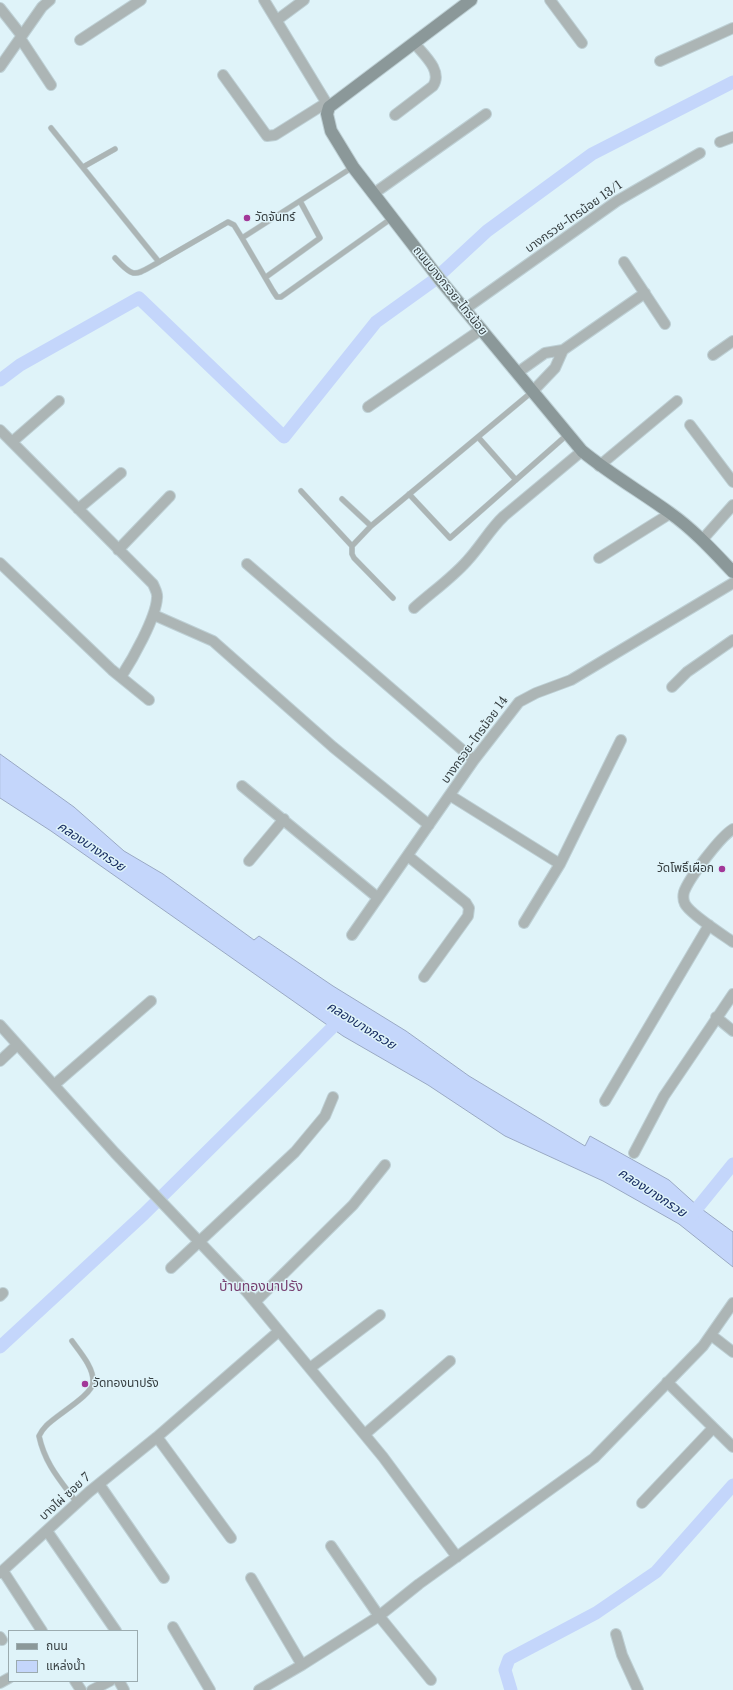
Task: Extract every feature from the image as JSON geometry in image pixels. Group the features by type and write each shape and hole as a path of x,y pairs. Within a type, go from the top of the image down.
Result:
{"main road":[{"path":"328,105 415,44 471,0"},
{"name":"ถนนบางกรวย-ไทรน้อย","path":"328,105 327,114 331,131 353,167 441,281 466,309 582,452 599,466 671,513 732,569"}],"street":[{"path":"0,67 50,0"},
{"path":"80,40 141,0"},
{"path":"223,75 267,136 275,135 328,105 264,0"},
{"path":"277,20 304,0"},
{"path":"550,0 582,43"},
{"path":"0,8 21,37 51,85"},
{"path":"660,61 733,28"},
{"path":"395,115 433,86 436,81 435,71 415,44"},
{"path":"373,194 486,114"},
{"path":"720,142 733,137"},
{"name":"บางกรวย-ไทรน้อย 13/1","path":"466,309 617,201 700,153"},
{"path":"624,262 665,324"},
{"path":"517,373 545,353 563,350 645,294"},
{"path":"368,407 482,330"},
{"path":"713,355 733,341"},
{"path":"533,391 555,368 563,350"},
{"path":"12,442 59,401"},
{"path":"599,466 677,401"},
{"path":"690,425 733,482"},
{"path":"0,430 153,584 157,592 154,615 121,677"},
{"path":"414,608 466,563 496,523 582,452"},
{"path":"78,509 121,474"},
{"path":"118,550 170,496"},
{"path":"702,540 733,505"},
{"path":"599,558 671,513"},
{"path":"0,563 121,677 149,700"},
{"path":"246,564 474,760"},
{"name":"บางกรวย-ไทรน้อย 14","path":"352,935 377,897 451,796 474,760 519,702 536,693 571,680 733,583"},
{"path":"154,615 213,641 333,748 429,825"},
{"path":"672,687 687,672 733,640"},
{"path":"524,923 560,864 622,740"},
{"path":"242,786 377,897"},
{"path":"451,796 560,864"},
{"path":"249,861 284,819"},
{"path":"733,829 720,840 684,894 685,905 689,909 733,942"},
{"path":"408,856 466,903 469,908 468,916 424,977"},
{"path":"605,1101 709,925"},
{"path":"634,1152 664,1096 733,994"},
{"path":"54,1085 151,1002"},
{"path":"716,1017 733,1031"},
{"path":"0,1026 279,1330 365,1434 457,1557"},
{"path":"0,1061 17,1045"},
{"path":"171,1268 295,1152 324,1116 334,1097"},
{"path":"254,1302 353,1205 385,1165"},
{"path":"259,1690 302,1665 379,1616 419,1584 594,1458 711,1335 733,1303"},
{"path":"310,1368 380,1315"},
{"name":"บางไผ่ ซอย 7","path":"1,1572 77,1503 154,1440 279,1330"},
{"path":"711,1335 733,1352"},
{"path":"365,1434 450,1362"},
{"path":"667,1382 733,1447"},
{"path":"642,1503 713,1428"},
{"path":"154,1440 231,1538"},
{"path":"99,1484 164,1578"},
{"path":"47,1531 115,1630"},
{"path":"331,1546 379,1616 431,1680"},
{"path":"1,1572 41,1630"},
{"path":"251,1578 302,1665"},
{"path":"173,1627 210,1690"},
{"path":"616,1634 622,1655 638,1690"},
{"path":"92,1690 108,1682"}],"lane":[{"path":"51,128 159,262"},
{"path":"83,167 115,149"},
{"path":"242,238 353,167"},
{"path":"266,277 320,238 300,201"},
{"path":"115,258 129,272 138,274 228,222 234,225 278,297 283,297 392,218"},
{"path":"352,546 371,526 533,391"},
{"path":"409,494 450,538 568,434"},
{"path":"478,437 516,480"},
{"path":"301,491 352,546 352,554 354,558 392,598"},
{"path":"342,499 371,526"},
{"path":"72,1341 92,1373 93,1383 91,1390 83,1398 46,1426 39,1436 42,1451 49,1466 77,1503"}],"water":[{"name":"คลองบางกรวย","path":"0,754 74,807 124,851 163,874 254,940 259,936 333,986 406,1031 469,1076 585,1146 590,1136 669,1180 699,1207 733,1232 733,1267 679,1224 603,1181 505,1136 428,1085 343,1036 51,831 0,798"}],"waterway":[{"path":"0,380 20,365 139,298 284,437 376,322 433,281 487,231 592,154 733,82"},
{"name":"คลองบางกรวย","path":"0,1347 144,1214 343,1017"},
{"name":"คลองบางกรวย","path":"690,1217 733,1164"},
{"path":"511,1690 505,1670 509,1659 596,1613 656,1572 733,1485"}],"place":[{"name":"วัดจันทร์","path":"247,218"},
{"name":"วัดโพธิ์เผือก","path":"722,869"},
{"name":"วัดทองนาปรัง","path":"85,1384"}],"district":[{"name":"บ้านทองนาปรัง","path":"261,1287"}]}
